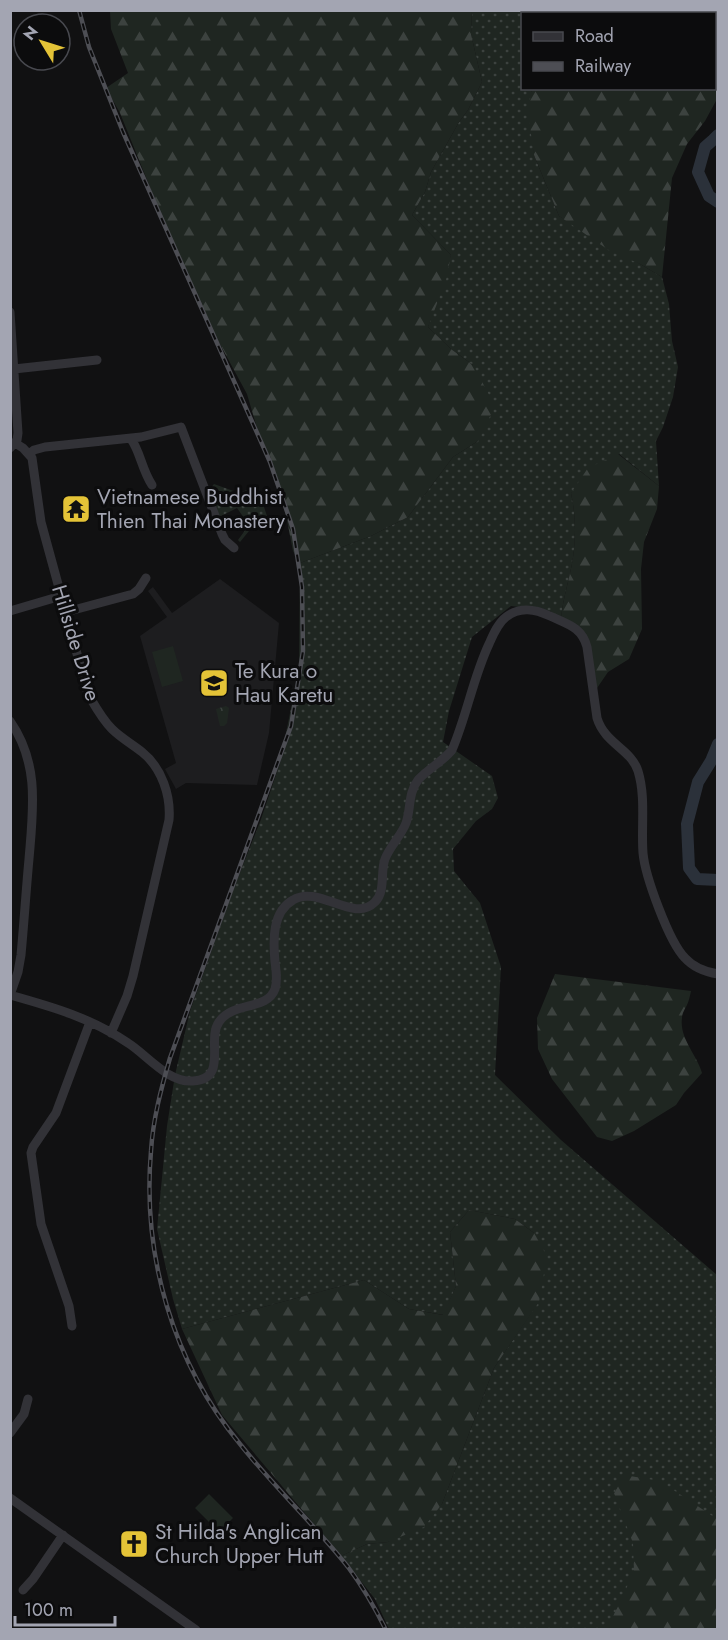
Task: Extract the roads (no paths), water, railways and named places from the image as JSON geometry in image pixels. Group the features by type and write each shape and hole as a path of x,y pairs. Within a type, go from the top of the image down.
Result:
{"street":[{"path":"10,312 18,433 13,446 29,454 45,447 141,437 181,427 222,534 234,548"},
{"path":"14,369 97,360"},
{"path":"131,438 143,469 152,484"},
{"name":"Hillside Drive","path":"29,454 34,464 41,522 85,684 92,701 112,729 142,752 151,762 166,788 169,802 169,820 133,976 111,1033"},
{"path":"66,612 133,594 146,578"},
{"path":"10,611 61,596"},
{"path":"10,721 25,748 34,794 21,955 10,995 68,1012 90,1022 133,1046 159,1068 187,1081 194,1081 209,1074 215,1063 213,1036 219,1022 229,1012 263,1002 274,992 276,984 274,935 284,907 292,900 306,895 360,908 376,901 381,891 383,863 404,829 412,791 418,781 452,750 477,672 496,629 506,617 514,612 525,609 542,612 578,630 584,637 600,728 632,759 638,772 642,793 644,862 653,891 668,929 682,955 696,967 717,974"},
{"path":"72,1326 69,1306 40,1219 31,1153 56,1113 90,1022"},
{"path":"10,1433 24,1414 28,1399"},
{"path":"10,1498 196,1629"},
{"path":"23,1590 63,1535"}],"waterway":[{"path":"718,135 705,147 698,172 709,196 718,202"},
{"path":"718,744 698,782 687,824 689,868 697,879 718,880"}],"railway":[{"path":"79,10 89,47 123,132 270,462 293,529 302,587 303,651 291,726 170,1058 158,1104 152,1139 149,1190 158,1268 167,1307 180,1343 197,1379 217,1412 253,1460 348,1567 386,1630"}],"place":[{"name":"Vietnamese Buddhist Thien Thai Monastery","path":"76,509"},
{"name":"Te Kura o Hau Karetu","path":"214,683"},
{"name":"St Hilda's Anglican Church Upper Hutt","path":"134,1544"}]}
